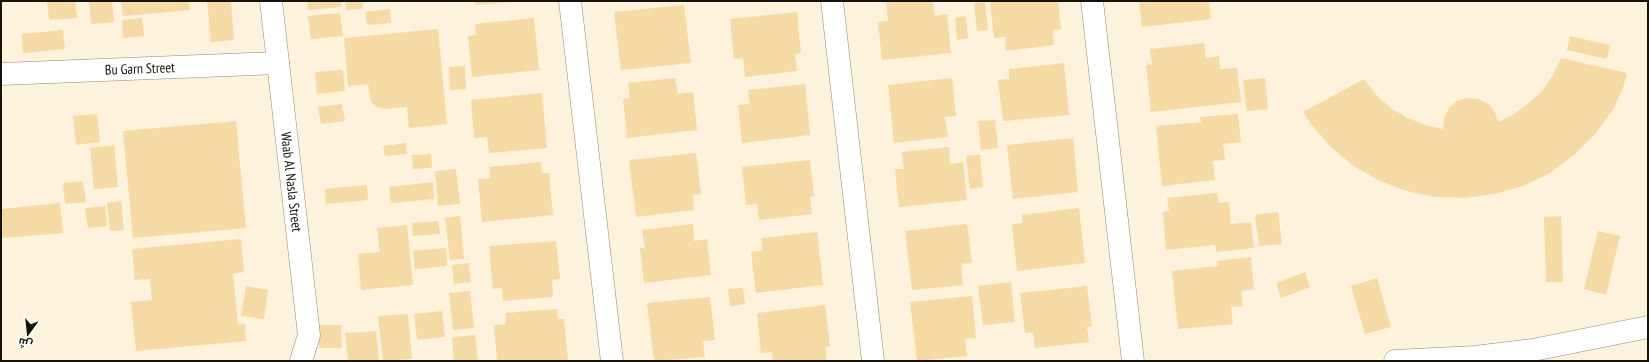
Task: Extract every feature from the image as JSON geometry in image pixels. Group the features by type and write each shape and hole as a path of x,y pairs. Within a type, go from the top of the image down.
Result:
{"street":[{"name":"Waab Al Nasla Street","path":"271,1 309,335 301,361"},
{"path":"570,1 612,361"},
{"path":"832,1 873,361"},
{"path":"1092,1 1133,361"},
{"name":"Bu Garn Street","path":"1,74 278,63"},
{"path":"1395,361 1475,359 1533,355 1648,327"}],"building":[{"path":"47,1 75,1 77,18 49,20"},
{"path":"89,1 112,1 114,22 91,24"},
{"path":"121,1 189,1 190,10 123,16"},
{"path":"207,1 231,1 234,40 211,42"},
{"path":"307,1 341,1 341,7 308,10"},
{"path":"345,1 362,1 363,9 346,10"},
{"path":"475,1 510,1 510,2 476,5"},
{"path":"886,1 933,1 935,16 947,14 951,53 882,60 878,22 888,21"},
{"path":"990,1 1058,1 1061,29 1053,30 1054,45 1006,51 1005,37 994,38"},
{"path":"1139,1 1209,1 1211,19 1142,27"},
{"path":"985,2 988,30 977,31 974,3"},
{"path":"684,5 691,63 621,70 614,12"},
{"path":"390,9 391,23 367,25 365,12"},
{"path":"797,12 801,53 795,54 797,71 745,77 743,58 734,59 730,19"},
{"path":"340,13 343,36 311,39 308,16"},
{"path":"966,16 968,38 957,40 955,18"},
{"path":"142,18 144,36 123,38 122,20"},
{"path":"534,18 539,70 472,77 468,36 476,35 475,24"},
{"path":"438,29 447,124 409,128 407,107 386,109 377,107 371,102 368,84 348,86 344,38"},
{"path":"63,30 65,49 23,53 22,34"},
{"path":"1570,36 1610,45 1607,59 1567,50"},
{"path":"1204,43 1206,58 1219,56 1220,69 1237,68 1241,102 1151,112 1146,65 1152,64 1150,49"},
{"path":"1561,58 1627,73 1623,88 1613,110 1595,134 1574,155 1550,173 1523,186 1495,194 1465,198 1435,197 1406,191 1378,180 1352,165 1330,146 1310,123 1303,112 1364,79 1378,97 1392,109 1425,125 1443,129 1444,118 1449,108 1457,101 1467,98 1478,99 1488,104 1495,112 1498,122 1514,114 1543,90 1553,75"},
{"path":"1064,63 1069,115 1003,121 998,80 1009,79 1009,69"},
{"path":"465,66 466,89 450,90 449,67"},
{"path":"343,70 345,91 317,94 315,72"},
{"path":"675,78 678,94 693,92 697,130 627,138 623,99 630,98 628,83"},
{"path":"952,78 956,116 945,117 948,137 894,143 888,85"},
{"path":"1265,78 1268,109 1247,111 1243,80"},
{"path":"805,84 810,135 742,143 738,105 750,104 748,90"},
{"path":"542,93 547,148 489,153 487,137 474,138 471,100"},
{"path":"342,104 345,121 321,124 318,107"},
{"path":"97,114 100,142 76,145 73,116"},
{"path":"1238,114 1241,142 1223,144 1225,160 1213,161 1215,180 1162,186 1156,126 1201,122 1200,117"},
{"path":"995,120 998,148 981,150 978,121"},
{"path":"236,121 246,228 133,238 123,131"},
{"path":"1073,138 1078,192 1013,199 1007,145"},
{"path":"406,143 407,154 385,156 383,146"},
{"path":"114,145 118,187 94,189 90,148"},
{"path":"949,147 950,164 963,162 967,200 899,207 895,169 904,169 902,152"},
{"path":"696,153 701,194 693,195 694,210 636,217 629,160"},
{"path":"431,154 432,168 413,169 412,155"},
{"path":"980,155 983,187 970,189 966,156"},
{"path":"810,160 814,196 810,197 812,214 759,220 757,204 746,205 742,167"},
{"path":"541,162 542,173 549,173 553,215 482,222 478,179 490,178 489,167"},
{"path":"456,169 460,204 438,206 435,171"},
{"path":"83,181 86,202 65,204 63,183"},
{"path":"433,182 434,199 391,203 389,187"},
{"path":"367,185 368,200 326,204 325,189"},
{"path":"1217,193 1218,203 1229,202 1231,224 1251,222 1254,248 1216,252 1215,245 1166,250 1163,212 1169,211 1167,198"},
{"path":"121,201 124,230 110,231 107,203"},
{"path":"60,203 63,233 1,238 1,209"},
{"path":"105,206 107,226 88,228 85,208"},
{"path":"1079,208 1085,263 1017,271 1012,224 1023,223 1022,215"},
{"path":"1278,212 1282,244 1259,246 1255,215"},
{"path":"460,216 464,259 450,260 445,218"},
{"path":"1561,216 1563,282 1546,282 1544,217"},
{"path":"438,221 440,234 413,236 412,223"},
{"path":"693,224 694,241 707,239 711,275 644,283 640,248 645,248 642,230"},
{"path":"967,224 972,263 961,264 963,285 912,290 905,231"},
{"path":"407,225 413,285 361,290 358,254 380,252 377,228"},
{"path":"1598,231 1620,236 1606,295 1584,289"},
{"path":"817,232 823,285 756,293 751,252 762,251 761,238"},
{"path":"241,239 244,272 233,274 238,325 245,324 246,341 136,351 131,302 152,300 150,279 135,280 132,249"},
{"path":"556,241 560,279 552,280 553,297 503,301 502,288 493,289 489,246"},
{"path":"446,248 447,266 415,269 413,251"},
{"path":"1251,257 1254,289 1241,291 1243,306 1231,307 1233,324 1178,329 1172,271 1218,266 1217,261"},
{"path":"469,263 471,282 454,284 452,265"},
{"path":"1305,272 1310,287 1281,298 1276,283"},
{"path":"1377,278 1391,327 1365,334 1351,286"},
{"path":"1011,282 1015,322 983,325 978,286"},
{"path":"246,286 268,290 264,319 241,316"},
{"path":"1087,286 1092,326 1087,327 1089,342 1035,348 1033,332 1025,333 1020,293"},
{"path":"743,288 745,304 730,306 728,289"},
{"path":"470,291 474,328 453,330 449,293"},
{"path":"972,296 976,338 965,339 967,356 917,361 910,302"},
{"path":"710,297 715,340 703,341 705,357 654,361 647,303"},
{"path":"825,305 830,346 825,347 827,361 773,361 772,352 761,353 757,313"},
{"path":"557,309 558,319 564,319 568,361 497,361 494,325 506,324 505,313"},
{"path":"442,311 445,337 417,340 414,314"},
{"path":"408,314 412,359 383,361 378,316"},
{"path":"319,325 341,325 342,348 319,348"},
{"path":"376,331 379,361 348,361 345,333"},
{"path":"475,335 478,361 454,361 452,337"}]}
